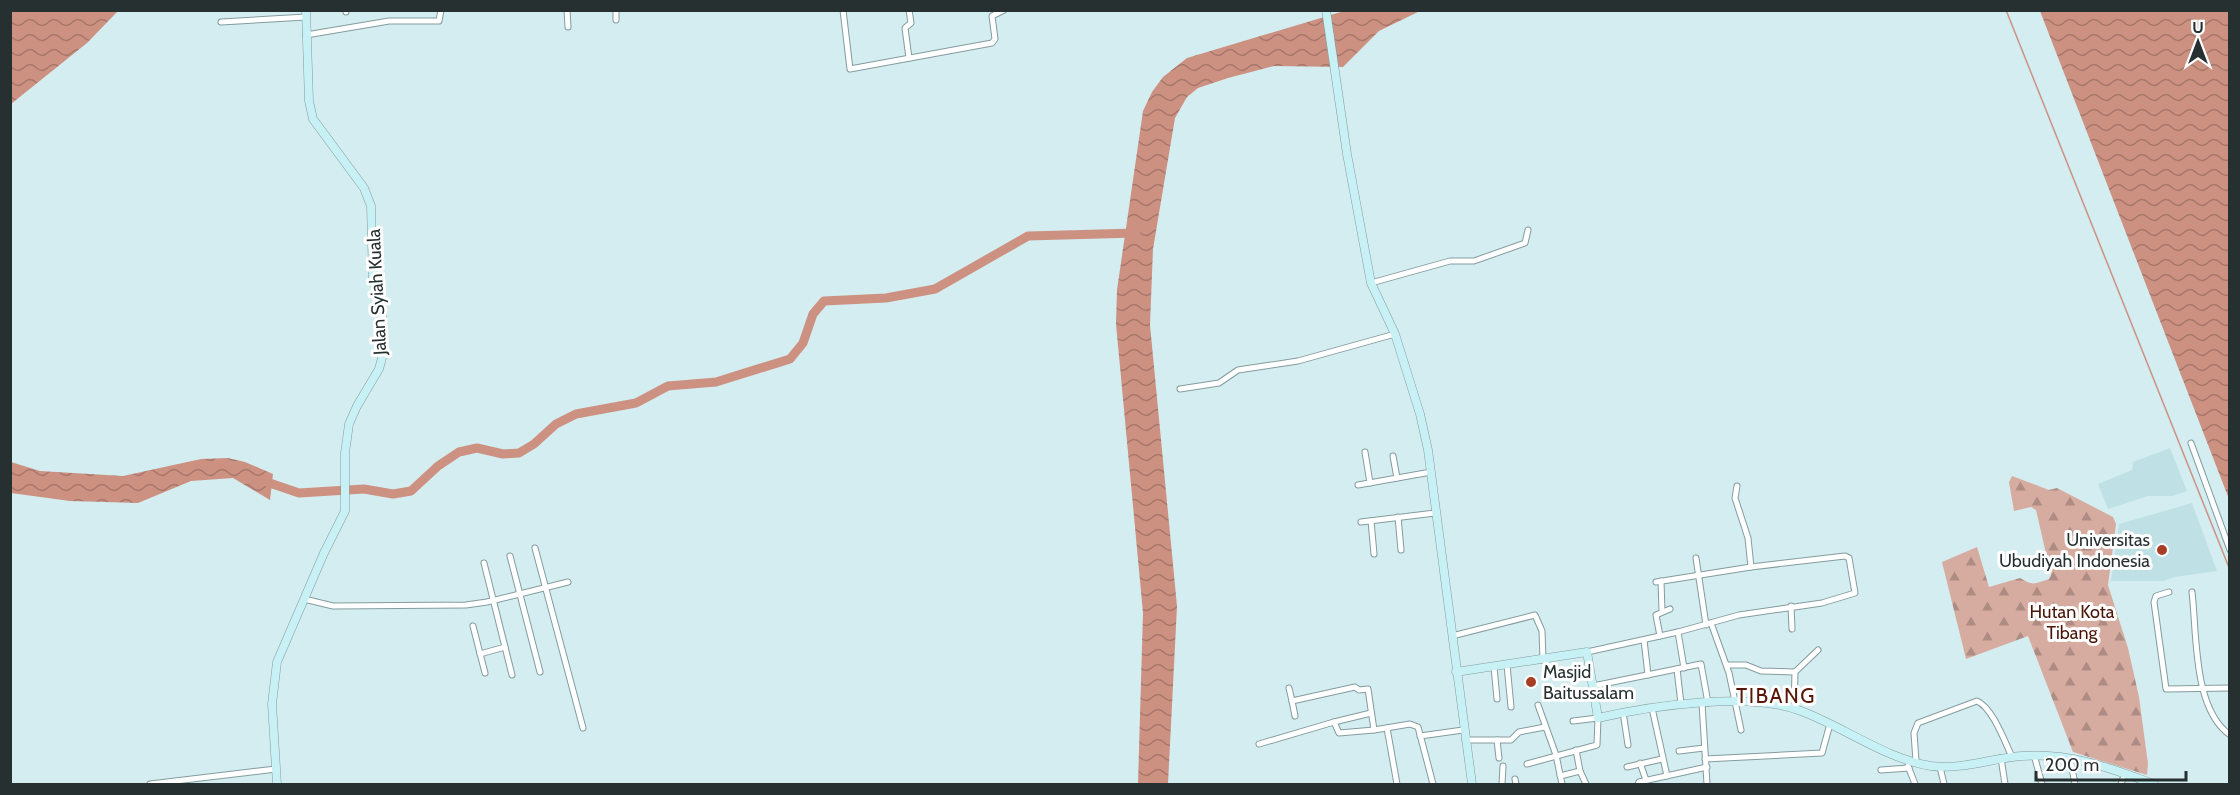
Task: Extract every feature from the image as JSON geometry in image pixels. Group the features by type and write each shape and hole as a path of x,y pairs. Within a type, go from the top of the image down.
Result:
{"street":[{"path":"306,35 393,21 439,21 441,10"},
{"path":"567,10 567,27"},
{"path":"616,10 616,20"},
{"path":"843,10 850,69 992,43 995,39 992,16 1005,10"},
{"path":"909,10 911,23 905,28 909,58"},
{"path":"1326,10 1347,154 1371,283 1395,334 1420,414 1431,472 1463,730 1472,784"},
{"path":"221,22 306,14"},
{"name":"Jalan Syiah Kuala","path":"277,784 272,704 277,662 345,511 349,424 382,361 382,311 373,278 374,234 370,200 313,119 309,101 306,14"},
{"path":"1371,283 1450,261 1474,261 1489,256 1525,243 1528,230"},
{"path":"1180,389 1215,384 1238,370 1298,362 1395,334"},
{"path":"2191,443 2229,550"},
{"path":"1365,452 1371,483"},
{"path":"1393,456 1397,478"},
{"path":"1358,485 1431,472"},
{"path":"1737,486 1736,498 1748,538 1751,567"},
{"path":"1361,522 1435,513"},
{"path":"1398,517 1401,550"},
{"path":"1371,520 1374,554"},
{"path":"535,548 584,728"},
{"path":"510,556 540,672"},
{"path":"1456,672 1587,652 1678,632 1756,611 1822,603 1855,593 1850,558 1845,556 1751,567 1658,582 1662,611"},
{"path":"1696,558 1697,576 1709,624 1727,665 1741,730"},
{"path":"484,563 512,675"},
{"path":"304,599 325,605 346,606 466,605 493,601 568,582"},
{"path":"2169,592 2157,596 2154,602 2166,689 2229,688"},
{"path":"2192,592 2203,696 2213,720 2229,735"},
{"path":"1791,606 1792,629"},
{"path":"1660,636 1656,615 1670,609"},
{"path":"1452,636 1536,616 1542,631 1543,660"},
{"path":"473,626 485,673"},
{"path":"1678,632 1681,704"},
{"path":"1644,640 1648,675"},
{"path":"480,654 505,647"},
{"path":"1794,708 1796,672 1818,650"},
{"path":"1527,764 1556,754 1597,745 1598,718 1587,652"},
{"path":"1507,665 1511,708"},
{"path":"1593,686 1702,665 1707,784"},
{"path":"1727,665 1746,665 1761,671 1796,672"},
{"path":"1494,667 1497,699"},
{"path":"1292,701 1355,687 1359,690 1367,689 1374,730"},
{"path":"1289,688 1295,716"},
{"path":"1915,784 1909,768 1912,760 1914,733 1918,723 1977,701 1982,704 1996,724 2012,757"},
{"path":"1573,721 1681,704 1736,703 1794,708 1912,760 1940,767 2034,755 2070,756 2154,784"},
{"path":"1538,705 1556,754 1562,784"},
{"path":"1652,708 1666,776"},
{"path":"1259,744 1371,712"},
{"path":"1623,712 1628,745"},
{"path":"1334,722 1339,734 1413,723 1418,727 1433,784"},
{"path":"1706,759 1822,753 1830,724"},
{"path":"1465,740 1511,740 1519,732 1545,727"},
{"path":"1387,728 1397,784"},
{"path":"1420,736 1463,730"},
{"path":"1497,740 1499,758"},
{"path":"1679,752 1704,748"},
{"path":"1576,750 1580,771 1586,784"},
{"path":"2034,755 2042,784"},
{"path":"2070,756 2075,784"},
{"path":"2001,758 2006,784"},
{"path":"1627,767 1662,759"},
{"path":"1640,763 1646,780"},
{"path":"1502,784 1503,766"},
{"path":"1638,784 1646,780 1707,767"},
{"path":"1940,767 1944,784"},
{"path":"1881,770 1909,768"},
{"path":"150,784 276,769"},
{"path":"1560,776 1580,771"},
{"path":"2121,784 2125,773"}],"shaded area":[{"path":"2170,448 2187,491 2172,496 2148,496 2108,509 2098,484 2132,470 2133,462"},
{"name":"Universitas Ubudiyah Indonesia","path":"2192,503 2217,571 2163,581 2111,581 2119,524"}],"green space":[{"name":"Hutan Kota Tibang","path":"2012,476 2049,490 2057,488 2113,517 2116,524 2108,585 2128,648 2139,697 2148,764 2147,775 2073,752 2028,636 1966,659 1942,562 1977,547 1989,587 2020,578 2036,583 2049,579 2051,575 2036,510 2031,507 2014,511 2009,482"}],"water":[{"path":"11,10 118,11 87,43 11,104"},
{"path":"1344,11 1420,11 1379,31 1343,67 1274,66 1228,78 1198,88 1187,97 1175,118 1153,249 1150,325 1177,606 1168,784 1138,784 1143,613 1116,324 1117,290 1143,111 1152,92 1163,77 1187,58"},
{"path":"2040,11 2229,11 2229,499"},
{"path":"228,458 245,462 273,474 270,500 233,478 191,481 138,503 70,501 11,493 11,462 40,471 123,476 201,459"}],"waterway":[{"path":"2006,10 2230,570"},
{"path":"261,480 299,493 364,489 393,494 411,491 438,466 459,452 477,448 503,454 519,453 534,444 556,424 576,414 636,403 668,386 716,382 790,359 803,343 813,314 824,301 886,298 935,289 1028,236 1136,233"}],"place":[{"name":"Universitas Ubudiyah Indonesia","path":"2162,550"},
{"name":"Masjid Baitussalam","path":"1531,682"}],"district":[{"name":"TIBANG","path":"1776,696"}]}
